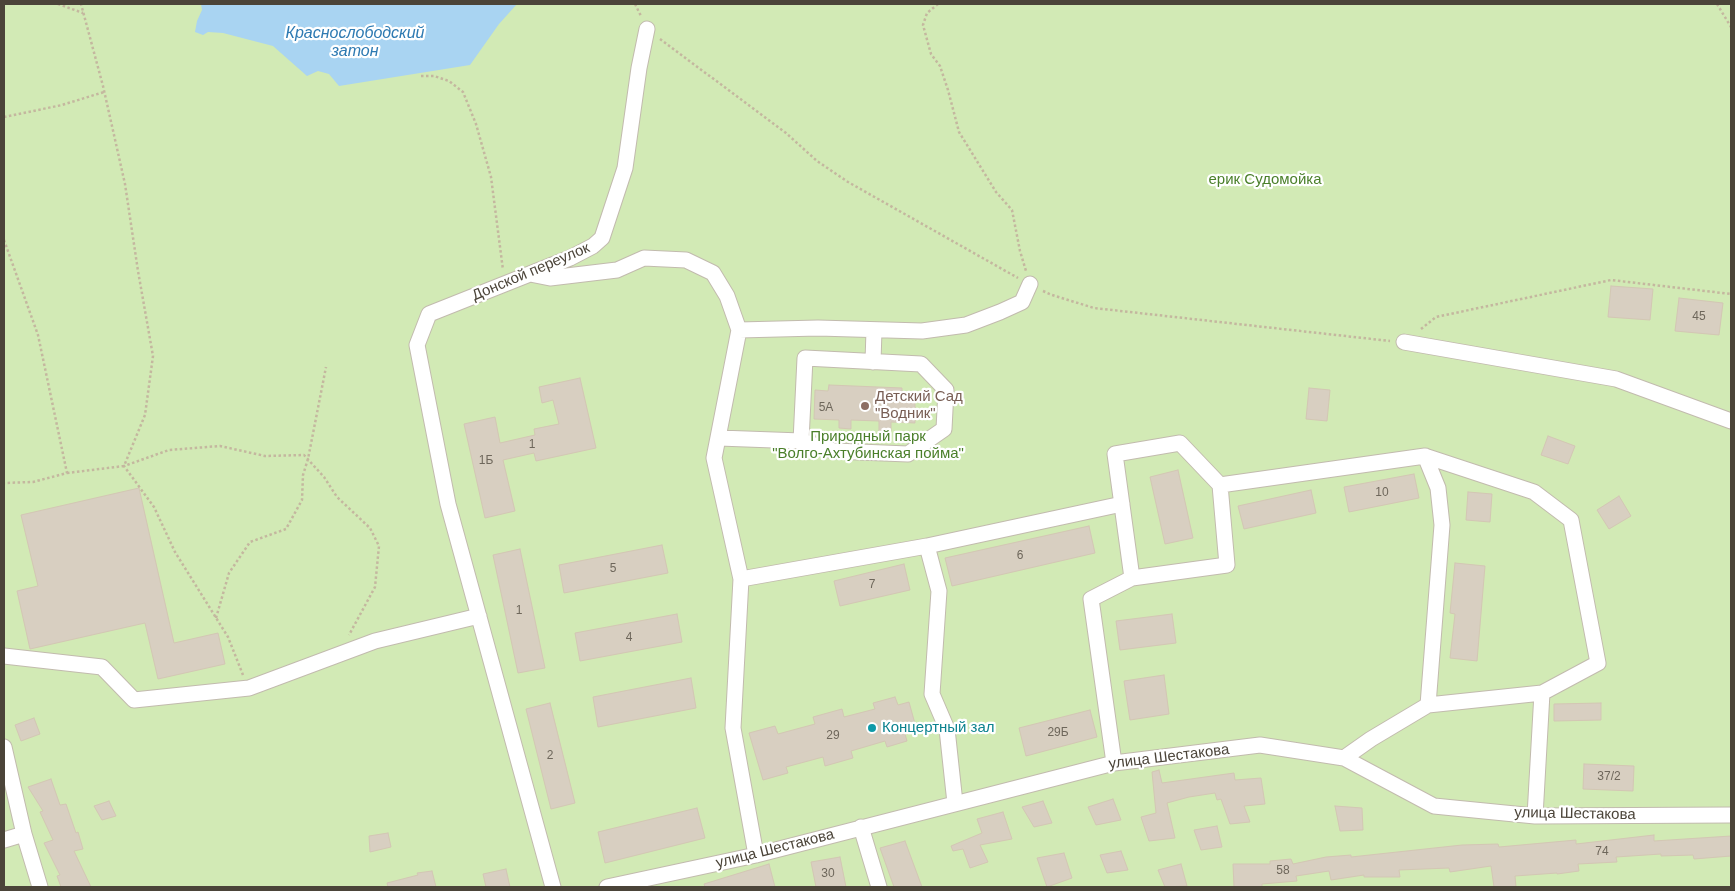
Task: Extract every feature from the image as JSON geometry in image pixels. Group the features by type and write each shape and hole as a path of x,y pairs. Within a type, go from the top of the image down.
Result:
{"street":[{"name":"Донской переулок","path":"479,616 448,504 417,345 429,314 570,258 593,246 602,238 625,168 646,29"},
{"path":"530,274 550,278 617,270 644,258 686,260 713,273 727,296 739,330 714,458 741,579 733,728 756,855"},
{"path":"739,330 818,328 922,331 966,325 1022,302 1030,284"},
{"path":"873,362 874,330"},
{"path":"1404,342 1616,379 1731,421"},
{"path":"719,438 801,441 834,451 908,454 944,429 946,390 921,364 805,358 801,441"},
{"path":"1114,762 1091,599 1132,578 1227,565 1220,485 1180,443 1115,454 1132,578"},
{"path":"1220,485 1425,456 1534,492 1571,520 1598,663 1542,693 1428,705 1371,739 1344,758"},
{"path":"1425,456 1438,488 1442,525 1428,705"},
{"path":"741,579 927,546 1122,504"},
{"path":"927,546 939,591 932,694 947,729 955,803"},
{"path":"4,656 102,667 134,700 249,688 375,641 479,616 553,887"},
{"path":"1536,816 1542,693"},
{"name":"улица Шестакова","path":"607,887 756,855 1114,762 1260,745 1344,758 1434,806 1536,816 1731,815"},
{"path":"4,747 24,834 40,887"},
{"path":"861,827 880,887"},
{"path":"4,840 24,834"}],"path":[{"path":"58,4 83,14"},
{"path":"82,4 125,184 153,356 145,415 124,466"},
{"path":"635,4 646,29 786,132 817,161 848,182 1030,284 1052,295 1094,308 1404,342 1436,317 1611,280 1731,294"},
{"path":"938,4 927,13 923,25 931,54 940,66 958,132 996,192 1012,210 1020,251 1030,284"},
{"path":"1717,4 1731,26"},
{"path":"421,76 434,76 449,81 463,92 476,124 491,177 504,284"},
{"path":"4,117 62,105 104,92"},
{"path":"4,240 38,335 67,473"},
{"path":"216,618 230,573 250,542 286,528 302,500 303,475 308,460 326,367"},
{"path":"4,483 33,482 67,473 124,466 169,450 220,446 265,456 304,454 324,477 337,496 370,528 379,546 375,587 338,654"},
{"path":"124,466 154,507 176,552 228,638 249,688"}],"green space":[{"name":"Природный парк \"Волго-Ахтубинская пойма\"","path":"4,4 1731,4 1731,887 4,887"}],"water":[{"name":"Краснослободский затон","path":"201,4 517,4 499,24 470,65 339,86 329,74 318,71 307,76 273,46 223,33 208,32 203,35 195,32 202,10"}],"building":[{"path":"1611,286 1653,289 1650,320 1608,317"},
{"path":"1679,298 1723,303 1719,335 1675,331"},
{"path":"580,378 596,448 536,461 534,453 503,460 515,511 485,518 464,424 495,417 500,443 535,435 534,429 559,424 553,400 542,403 539,387"},
{"name":"Детский Сад \"Водник\"","path":"829,385 902,388 902,393 915,394 915,423 891,422 891,431 879,431 879,421 851,420 851,429 839,428 839,420 814,419 815,390 828,391"},
{"path":"1309,388 1330,390 1327,421 1306,419"},
{"path":"1548,436 1575,446 1568,464 1541,455"},
{"path":"1178,470 1193,538 1165,544 1150,477"},
{"path":"1414,474 1419,498 1349,512 1344,487"},
{"path":"139,488 174,643 218,633 225,664 158,679 145,623 30,649 17,591 38,586 21,515"},
{"path":"1311,490 1316,513 1244,529 1238,506"},
{"path":"1468,492 1492,494 1490,522 1466,520"},
{"path":"1619,496 1631,516 1609,529 1597,510"},
{"path":"1089,526 1095,553 952,586 945,558"},
{"path":"662,545 668,573 564,593 559,565"},
{"path":"520,549 545,668 518,673 493,555"},
{"path":"1455,563 1485,566 1477,661 1450,658 1455,614 1450,613"},
{"path":"904,564 910,590 840,606 834,581"},
{"path":"677,614 682,642 580,661 575,633"},
{"path":"1172,614 1176,643 1120,650 1116,621"},
{"path":"1164,675 1169,714 1130,720 1124,681"},
{"path":"691,678 696,708 598,727 593,697"},
{"path":"895,697 898,705 909,702 917,731 905,734 907,741 887,747 885,741 851,751 853,758 825,766 823,757 786,767 788,773 763,780 749,733 775,726 778,734 815,724 813,717 842,709 844,717 875,709 873,703"},
{"path":"550,703 575,803 551,809 526,709"},
{"path":"1601,703 1601,720 1554,721 1554,704"},
{"path":"1090,710 1097,737 1026,756 1019,728"},
{"path":"34,718 40,734 21,741 15,725"},
{"path":"1584,764 1634,766 1633,791 1583,789"},
{"path":"1159,770 1162,783 1234,773 1235,780 1261,778 1265,804 1244,806 1250,822 1230,824 1221,799 1217,800 1215,793 1167,803 1175,838 1149,841 1141,817 1156,813 1152,772"},
{"path":"51,779 60,805 66,804 76,833 78,832 83,849 74,851 91,887 61,887 57,876 60,875 44,843 53,840 40,812 43,811 28,787"},
{"path":"1113,799 1121,820 1096,825 1088,807"},
{"path":"109,801 116,816 102,820 94,806"},
{"path":"1043,801 1052,823 1034,827 1022,807"},
{"path":"1335,806 1362,808 1363,830 1340,831"},
{"path":"697,808 705,838 605,863 598,832"},
{"path":"1003,812 1012,839 980,845 988,862 970,868 963,849 953,851 951,846 982,833 977,819"},
{"path":"1217,826 1222,847 1201,850 1194,830"},
{"path":"388,833 391,847 370,852 369,836"},
{"path":"1654,835 1654,841 1731,836 1731,856 1694,859 1693,855 1661,856 1661,854 1616,857 1617,862 1578,864 1579,871 1515,876 1516,887 1494,887 1491,866 1450,872 1449,868 1399,870 1400,877 1364,877 1364,875 1331,880 1329,871 1296,876 1297,881 1262,884 1262,887 1234,887 1233,864 1270,864 1270,861 1291,859 1293,864 1326,857 1351,855 1351,857 1462,845 1498,844 1499,847 1576,840 1576,844"},
{"path":"905,841 922,887 894,887 880,848"},
{"path":"1121,851 1128,870 1107,873 1100,855"},
{"path":"1064,853 1072,878 1047,887 1037,858"},
{"path":"840,857 846,887 816,887 811,862"},
{"path":"769,864 775,887 705,887 704,884"},
{"path":"1181,864 1187,886 1165,887 1158,870"},
{"path":"506,869 510,887 486,887 483,874"},
{"path":"432,871 436,887 388,887 387,883 418,875 417,873"}],"place":[{"name":"Детский Сад \"Водник\"","path":"865,406"},
{"name":"Концертный зал","path":"872,728"}],"park label":[{"name":"ерик Судомойка","path":"1265,180"}]}
